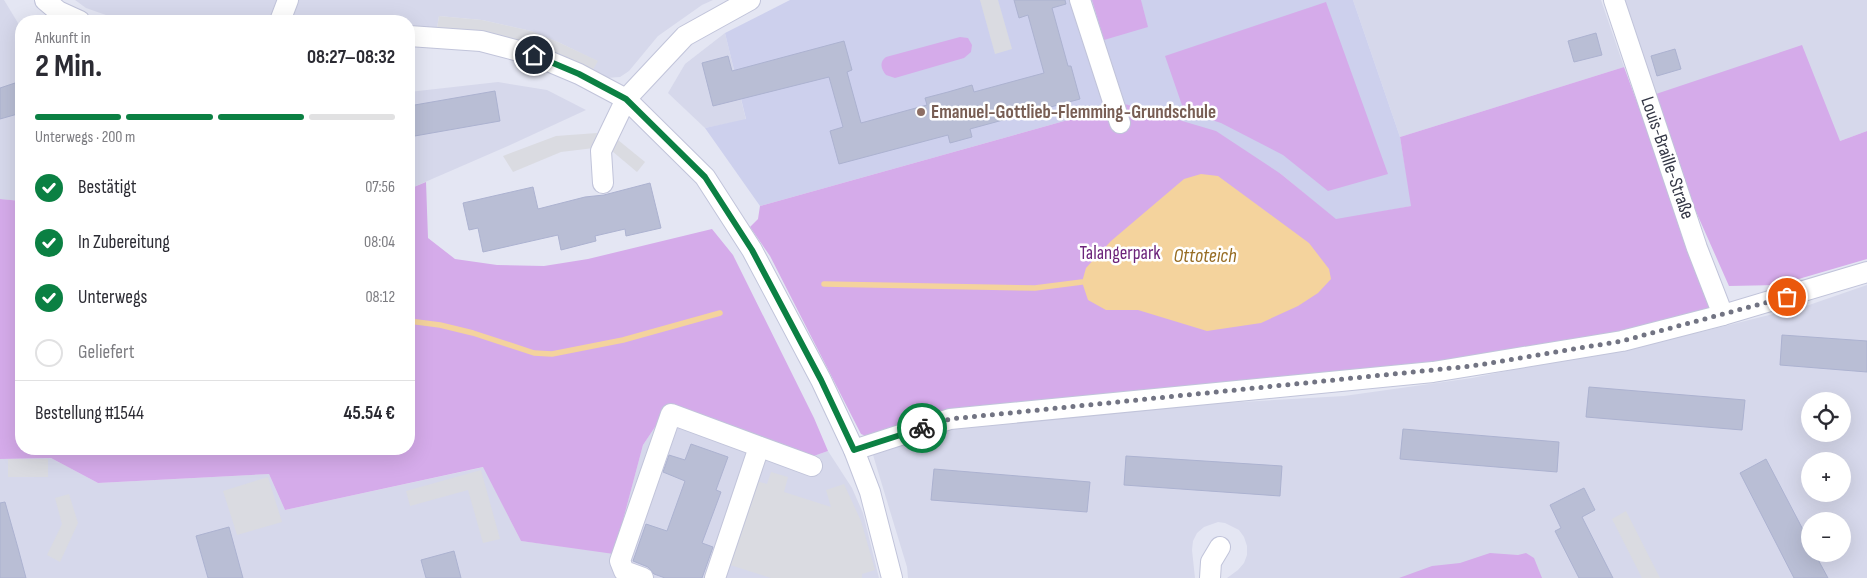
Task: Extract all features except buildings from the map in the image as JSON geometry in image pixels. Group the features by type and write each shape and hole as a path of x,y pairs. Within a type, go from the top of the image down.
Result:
{"street":[{"path":"45,0 58,11 67,15"},
{"path":"282,15 288,0"},
{"path":"603,183 601,151 626,99 686,36 750,0"},
{"path":"1080,0 1120,123"},
{"name":"Louis-Braille-Straße","path":"1614,0 1697,248 1723,315"},
{"path":"415,36 481,41 534,55 579,74 626,99 705,177 752,250 821,380 854,450 870,492 892,578"},
{"path":"854,450 950,419 1472,366 1622,341 1723,315 1867,272"},
{"path":"644,578 624,571 620,561 671,414 812,466"},
{"path":"715,578 759,447"},
{"path":"1210,578 1211,562 1220,547"}],"shaded area":[{"path":"0,0 4,0 15,18 15,200 0,199"},
{"path":"75,0 282,0 275,15 106,15 86,8"},
{"path":"295,0 713,0 702,5 658,36 629,71 620,77 606,78 591,73 597,61 558,42 531,31 482,20 439,16 437,28 415,31 415,15 289,15"},
{"name":"Emanuel-Gottlieb-Flemming-Grundschule","path":"790,0 1353,0 1400,137 1412,206 1336,220 1281,174 1125,104 760,206 705,128 746,119 725,33"},
{"path":"980,0 998,0 1012,49 995,54"},
{"path":"1353,0 1601,0 1624,67 1400,137"},
{"path":"1621,0 1867,0 1867,131 1840,141 1653,95"},
{"path":"439,16 482,20 531,31 598,61 591,73 437,28"},
{"path":"725,33 746,120 705,128 668,93 685,64"},
{"path":"498,82 547,90 586,110 415,186 415,91"},
{"path":"597,133 594,148 561,152 513,172 503,156 556,136"},
{"path":"618,140 645,162 637,172 612,151"},
{"path":"1867,285 1867,578 1227,578 1244,563 1247,555 1247,546 1239,530 1225,523 1218,522 1204,527 1197,533 1193,541 1195,578 908,578 907,567 873,455 896,440 967,425 1103,410 1344,396 1472,378 1705,331 1809,305"},
{"path":"680,411 808,458 828,451 852,488 863,513 879,578 0,578 0,459 51,458 98,483 269,474 285,510 484,467 521,541 614,553 643,445 655,427"},
{"path":"8,459 48,459 48,477 8,477"},
{"path":"481,470 500,539 483,543 468,490 410,506 406,491"},
{"path":"771,472 788,477 784,492 831,507 826,490 844,484 861,521 875,570 862,574 862,578 771,578 727,564 753,480 767,484"},
{"path":"268,477 282,522 237,535 223,491"},
{"path":"69,494 78,523 60,562 47,555 62,524 55,498"},
{"path":"1626,511 1660,578 1642,578 1612,519"}],"green space":[{"path":"1092,0 1141,0 1148,27 1104,40"},
{"path":"1326,2 1388,174 1328,191 1283,155 1221,123 1184,111 1165,56"},
{"path":"960,37 968,38 972,45 971,52 964,58 895,78 886,75 883,70 882,63 886,57"},
{"path":"1802,45 1840,141 1867,131 1867,259 1778,285 1729,286 1682,180 1653,95"},
{"name":"Talangerpark","path":"1624,67 1689,243 1718,313 1620,337 873,439 861,434 770,256 750,227 758,219 760,206 1125,104 1216,131 1281,174 1336,219 1411,206 1400,137"},
{"path":"426,182 428,238 455,259 497,265 544,266 588,259 712,229 733,255 814,418 828,451 808,458 680,411 655,427 643,445 614,554 521,541 483,467 285,510 269,474 98,483 51,458 0,459 0,199 15,200 15,455 415,455 415,187"},
{"path":"1490,553 1518,555 1526,553 1534,558 1542,578 1399,578 1432,566 1460,563"}],"water":[{"name":"Ottoteich","path":"1201,174 1218,176 1309,243 1329,269 1331,279 1318,293 1298,306 1261,323 1207,331 1138,310 1106,310 1088,300 1082,282 1086,268 1111,241 1184,179"}],"waterway":[{"path":"824,284 1035,288 1082,282"},
{"path":"415,322 440,325 473,333 534,353 552,354 623,340 720,313"}],"way so far":[{"path":"922,428 950,419 1414,374 1472,366 1622,341 1787,297"}],"place":[{"name":"Emanuel-Gottlieb-Flemming-Grundschule","path":"921,112"}],"route":[{"path":"534,55 579,74 626,99 705,177 752,250 821,380 854,450 922,428"}]}
